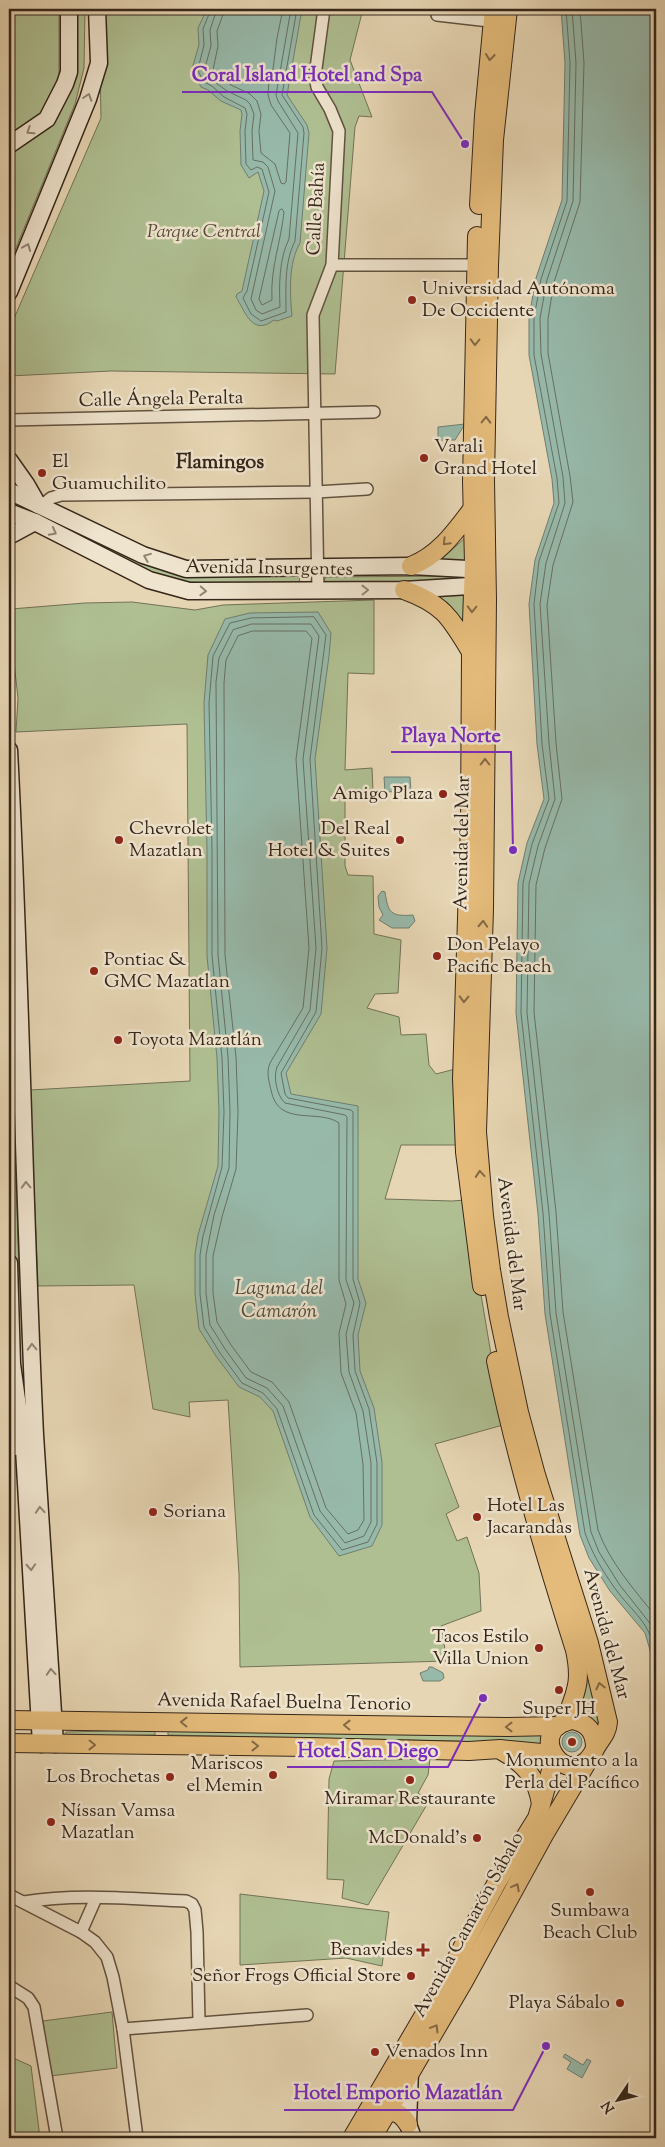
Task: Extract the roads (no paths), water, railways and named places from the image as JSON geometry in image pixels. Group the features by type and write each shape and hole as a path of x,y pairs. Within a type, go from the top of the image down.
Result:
{"main road":[{"path":"9,145 47,119 65,84 69,72 69,9"},
{"path":"9,292 88,99 99,64 97,9"},
{"name":"Avenida del Mar","path":"501,15 494,140 482,265 473,508 480,578 471,652 470,822 462,1079 465,1152 477,1257 488,1321 507,1413 536,1520 575,1650 579,1671 576,1692 561,1724"},
{"name":"Avenida del Mar","path":"482,265 485,480 480,578 484,909 477,1132 483,1206 499,1317 519,1412 536,1474 589,1643 601,1689 608,1729 602,1741 592,1753"},
{"path":"9,460 40,506"},
{"name":"Avenida Insurgentes","path":"9,491 143,555 186,569 316,569 411,566 480,578"},
{"path":"411,566 425,561 443,545 473,508"},
{"name":"Avenida Insurgentes","path":"9,512 35,522 129,572 167,586 204,592 404,590 480,578"},
{"path":"9,536 35,522"},
{"path":"404,590 432,601 441,609 471,652"},
{"path":"9,750 17,914 22,1443"},
{"path":"9,1262 10,1369 22,1443 48,1744"},
{"name":"Avenida Rafael Buelna Tenorio","path":"9,1720 507,1727 561,1724"},
{"path":"572,1720 588,1726 593,1732 592,1753 584,1763 572,1766 559,1762 554,1755 550,1739 561,1724 572,1720"},
{"path":"9,1743 470,1751 500,1749 554,1755"},
{"path":"500,1749 514,1757 529,1773 539,1789 541,1804"},
{"name":"Avenida Camarón Sábalo","path":"352,2138 464,1981 544,1835 592,1753"},
{"name":"Avenida Camarón Sábalo","path":"372,2138 385,2113 404,2065 451,1969 496,1884 537,1818 554,1755"},
{"path":"404,2065 410,2131"},
{"path":"385,2113 397,2113 402,2116 410,2131"}],"street":[{"name":"Calle Bahía","path":"318,591 316,569 313,315 332,265 340,132 333,115 317,87 315,76 324,9"},
{"path":"437,15 501,15"},
{"path":"332,265 482,265"},
{"name":"Calle Ángela Peralta","path":"9,420 314,415 374,412"},
{"path":"40,506 51,498 61,495 316,492 367,489"},
{"path":"9,1895 81,1932 95,1942 107,1957 113,1977 123,2029 137,2138"},
{"path":"24,1902 41,1899 96,1898 186,1901 192,1904 195,1910 197,1932 199,2022"},
{"path":"81,1932 96,1898"},
{"path":"9,1986 28,1998 34,2007 57,2138"},
{"path":"123,2029 307,2015"}],"water":[{"path":"207,9 302,9 287,95 307,125 309,133 300,243 293,260 291,279 292,316 277,321 274,320 260,326 250,320 236,297 242,291 264,191 258,172 249,178 241,165 241,110 221,101 208,90 201,87 192,69 199,45 198,28"},
{"path":"561,9 656,9 656,1693 650,1650 645,1633 610,1591 589,1558 580,1535 545,1314 538,1214 516,1013 518,883 527,843 544,799 537,744 529,604 535,560 554,503 552,479 529,355 529,317 536,278 562,200 565,63"},
{"path":"465,424 455,440 438,440 438,427"},
{"name":"Laguna del Camarón","path":"318,612 331,633 315,759 327,948 321,1014 286,1073 291,1094 358,1106 358,1279 366,1303 358,1335 360,1371 374,1408 382,1462 382,1525 372,1546 339,1556 310,1517 273,1411 260,1397 239,1387 199,1329 195,1294 195,1254 198,1235 218,1166 217,1058 207,956 204,703 208,655 225,619 250,613"},
{"path":"384,777 410,777 411,791 385,792"},
{"path":"382,891 385,892 387,904 392,912 399,915 413,915 415,921 409,928 392,928 379,920 383,915 379,907 378,896"},
{"path":"429,1667 443,1673 444,1678 440,1681 423,1681 420,1673 428,1670"},
{"path":"572,1732 579,1735 582,1742 579,1749 572,1752 565,1749 562,1742 565,1735"},
{"path":"565,2054 583,2065 587,2059 591,2061 582,2078 567,2069 571,2062 563,2057"}],"place":[{"name":"Coral Island Hotel and Spa","path":"465,144"},
{"name":"Universidad Autónoma De Occidente","path":"412,300"},
{"name":"Varali Grand Hotel","path":"424,458"},
{"name":"El Guamuchilito","path":"42,473"},
{"name":"Amigo Plaza","path":"443,794"},
{"name":"Chevrolet Mazatlan","path":"119,840"},
{"name":"Del Real Hotel & Suites","path":"400,840"},
{"name":"Playa Norte","path":"513,850"},
{"name":"Don Pelayo Pacific Beach","path":"437,956"},
{"name":"Pontiac & GMC Mazatlan","path":"94,971"},
{"name":"Toyota Mazatlán","path":"118,1040"},
{"name":"Soriana","path":"153,1512"},
{"name":"Hotel Las Jacarandas","path":"477,1517"},
{"name":"Tacos Estilo Villa Union","path":"539,1648"},
{"name":"Super JH","path":"559,1690"},
{"name":"Hotel San Diego","path":"483,1698"},
{"name":"Monumento a la Perla del Pacífico","path":"572,1742"},
{"name":"Mariscos el Memin","path":"273,1775"},
{"name":"Los Brochetas","path":"170,1777"},
{"name":"Miramar Restaurante","path":"410,1780"},
{"name":"Níssan Vamsa Mazatlan","path":"51,1822"},
{"name":"McDonald's","path":"477,1838"},
{"name":"Sumbawa Beach Club","path":"590,1892"},
{"name":"Benavides","path":"423,1950"},
{"name":"Señor Frogs Official Store","path":"411,1976"},
{"name":"Playa Sábalo","path":"620,2003"},
{"name":"Hotel Emporio Mazatlán","path":"546,2046"},
{"name":"Venados Inn","path":"375,2052"}],"district":[{"name":"Flamingos","path":"220,463"}],"park label":[{"name":"Parque Central","path":"204,232"}]}
